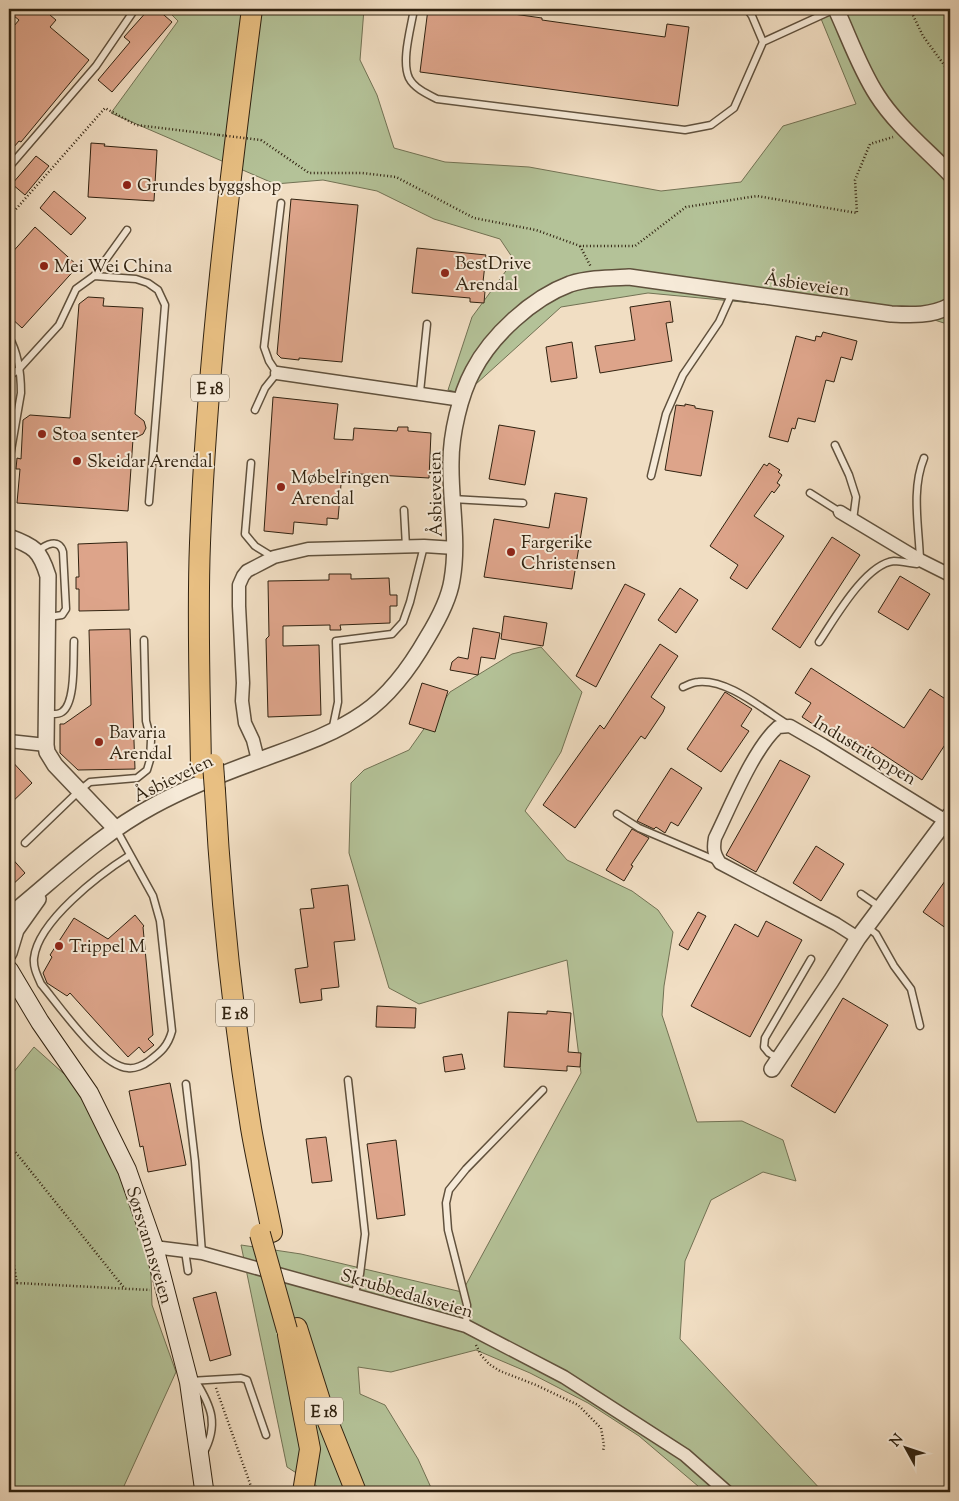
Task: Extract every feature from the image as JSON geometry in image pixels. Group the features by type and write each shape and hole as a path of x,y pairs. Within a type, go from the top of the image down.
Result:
{"highway":[{"name":"E 18","path":"252,9 231,173 212,354 200,543 199,654 209,793 216,961 238,1124 292,1329 310,1406 342,1492"},
{"name":"E 18","path":"207,767 212,550 224,363 242,168 261,9"},
{"name":"E 18","path":"292,1329 310,1449 303,1492"},
{"name":"E 18","path":"292,1329 356,1492"}],"main road":[{"name":"Sørsvannsveien","path":"9,970 40,1022 76,1072 100,1114 127,1170 154,1248 164,1290 192,1381 204,1491"},
{"name":"Sørsvannsveien","path":"9,996 40,1022"}],"street":[{"path":"836,9 870,84 889,111 950,174"},
{"name":"Åsbieveien","path":"9,916 70,864 116,829 151,807 184,789 258,760 314,741 364,713 383,697 414,659 442,611 452,581 455,548 450,461 454,431 472,372 488,347 507,327 523,312 545,297 570,284 597,278 629,277 891,314 914,315 949,310"},
{"path":"277,373 420,392 462,400"},
{"path":"840,512 920,560 950,575"},
{"path":"9,537 25,542 38,551 48,576 47,752 55,765 116,829"},
{"path":"258,760 253,740 245,723 242,701 243,683 239,606 240,585 247,571 274,557 308,548 424,546 455,548"},
{"name":"Industritoppen","path":"720,863 713,848 715,838 745,776 771,733 778,728 790,726 948,818 862,933 776,1063"},
{"path":"9,740 46,745"},
{"path":"720,863 836,924 862,933"},
{"name":"Åsbieveien","path":"9,953 16,930 47,885"},
{"name":"Skrubbedalsveien","path":"154,1248 202,1253 466,1326 572,1382 685,1455 727,1492"}],"lane":[{"path":"9,167 96,66 135,9"},
{"path":"414,9 405,65 410,80 424,93 437,99 685,130 711,125 734,108 763,42 836,9"},
{"path":"747,9 763,42"},
{"path":"255,410 265,388 277,373 269,362 264,347 281,203"},
{"path":"9,376 18,370 59,325 76,289 94,276 128,230"},
{"path":"94,276 136,279 148,283 158,290 165,305 149,502"},
{"path":"651,476 669,406 683,375 719,322 733,292"},
{"path":"420,392 427,324"},
{"path":"9,337 14,347 21,393 9,462"},
{"path":"835,445 849,475 856,497 853,520"},
{"path":"819,642 868,574 880,565 894,561 917,564 920,560 918,478 924,458"},
{"path":"251,462 245,534 255,546 274,557"},
{"path":"810,493 840,512"},
{"path":"452,499 524,503"},
{"path":"404,510 406,547"},
{"path":"38,551 51,543 62,547 63,552 66,610 58,616 47,617"},
{"path":"332,732 338,702 336,641 392,634 403,622 424,546"},
{"path":"25,843 90,782 137,778 147,770 150,760 151,740 146,721 144,640"},
{"path":"47,714 58,714 68,706 72,690 74,641"},
{"name":"Industritoppen","path":"683,687 697,682 715,683 731,689 790,726"},
{"path":"617,814 639,828 720,863"},
{"path":"116,829 153,896 160,921 172,1031 169,1043 160,1053 144,1065 128,1068 117,1065 96,1050 41,984 35,972 34,958 45,930 65,907 110,868 130,855"},
{"path":"861,894 881,908"},
{"path":"862,933 876,934 894,966 911,989 920,1026"},
{"path":"776,1063 764,1047 765,1038 811,959"},
{"path":"348,1080 365,1234 360,1274 354,1296"},
{"path":"186,1084 195,1161 202,1253"},
{"path":"466,1326 467,1305 448,1230 446,1204 449,1190 466,1169 543,1090"},
{"path":"186,1251 188,1271"},
{"path":"192,1381 242,1378 247,1380 266,1435"}],"path":[{"path":"910,9 923,36 950,72"},
{"path":"9,217 105,108 136,125 261,140 309,174 362,172 396,177 474,218 536,230 580,246 635,246 686,207 757,196 856,213 855,180 870,144 909,133"},
{"path":"580,246 597,278"},
{"path":"9,1144 124,1289"},
{"path":"9,1238 17,1283"},
{"path":"9,1284 164,1290"},
{"path":"466,1326 480,1355 489,1364 500,1371 536,1385 581,1408 601,1428 604,1445 603,1452"}],"green space":[{"path":"166,9 364,9 360,60 377,95 394,148 445,162 529,167 661,191 741,182 783,126 856,104 817,9 950,9 950,325 916,314 753,303 648,293 561,307 465,394 448,390 472,317 514,260 500,239 434,219 377,191 323,180 275,184 111,113 178,21"},
{"path":"541,647 582,692 561,752 525,811 567,860 632,891 658,910 673,932 664,986 662,1015 697,1122 742,1121 783,1140 796,1181 763,1172 711,1200 685,1261 680,1339 823,1492 705,1492 639,1436 588,1403 530,1373 476,1350 391,1372 358,1367 360,1394 385,1405 418,1459 433,1492 326,1492 287,1467 241,1245 301,1254 462,1292 581,1073 567,960 419,1004 389,988 349,853 351,783 364,770 409,750 450,692 512,654"},
{"path":"34,1047 82,1090 149,1221 152,1305 176,1372 124,1486 124,1492 9,1492 9,1078"}],"building":[{"path":"9,9 56,9 50,15 56,20 50,27 89,60 21,142 19,141 9,153 9,32 19,20 9,12"},
{"path":"149,9 157,9 172,22 112,92 98,80 130,42 124,37"},
{"path":"428,9 465,13 465,9 478,9 665,37 667,24 689,27 678,106 420,72"},
{"path":"91,143 105,144 104,146 157,150 154,201 88,197"},
{"path":"36,156 49,166 25,195 12,184"},
{"path":"54,191 86,218 71,235 40,208"},
{"path":"291,199 358,205 342,362 281,358 277,354"},
{"path":"35,227 78,266 22,328 9,316 9,279 15,272 9,266 9,256"},
{"path":"417,248 486,255 482,291 485,291 484,303 470,302 470,298 412,293"},
{"path":"88,297 104,298 103,306 143,308 135,414 144,421 146,428 143,434 133,439 128,511 17,503 20,469 16,469 17,458 21,459 23,420 30,415 70,418 79,304"},
{"path":"670,301 673,322 666,323 672,361 600,373 595,346 635,340 630,307"},
{"path":"823,332 857,341 852,360 841,357 834,382 826,380 815,422 798,418 795,429 792,428 788,442 769,437 796,336 815,341 816,336 821,337"},
{"path":"572,342 577,378 551,382 546,347"},
{"path":"273,397 338,404 334,439 353,440 354,428 397,431 398,427 408,427 408,431 431,433 429,478 342,473 338,519 327,518 327,525 294,522 293,534 264,531"},
{"path":"685,404 713,411 701,476 665,470 676,405 685,406"},
{"path":"499,425 535,431 525,485 489,479"},
{"path":"769,463 780,470 778,472 782,475 777,483 780,485 774,493 772,491 754,516 784,536 747,589 730,578 738,565 710,546 764,464 767,466"},
{"path":"555,493 587,498 572,589 484,577 494,519 549,528"},
{"path":"832,537 860,555 800,648 772,629"},
{"path":"127,542 129,610 79,611 79,589 76,589 76,577 79,577 78,544"},
{"path":"329,574 351,574 351,579 389,578 390,595 397,595 397,606 390,606 390,623 340,625 341,630 330,630 330,625 283,626 283,646 319,645 321,715 268,717 266,639 269,636 268,581 329,580"},
{"path":"900,576 930,594 908,630 878,612"},
{"path":"625,584 645,594 596,687 576,676"},
{"path":"680,588 698,600 676,633 658,620"},
{"path":"504,616 547,623 543,646 501,639"},
{"path":"473,628 500,633 495,659 481,657 478,675 450,670 452,662 458,657 468,659"},
{"path":"130,629 135,769 78,770 60,753 60,724 64,724 91,705 89,630"},
{"path":"660,644 678,656 651,697 665,707 663,712 645,739 641,736 575,828 543,805 600,725 604,729"},
{"path":"811,668 904,728 930,689 950,702 950,737 922,780 872,747 865,758 802,717 811,703 795,693"},
{"path":"422,683 448,691 435,732 409,724"},
{"path":"725,692 752,709 741,726 749,731 721,772 687,749"},
{"path":"9,758 32,783 9,805"},
{"path":"780,760 810,776 756,872 726,855"},
{"path":"671,768 702,788 678,826 671,822 665,833 656,827 654,829 637,821"},
{"path":"632,829 649,838 631,865 633,866 624,881 606,870"},
{"path":"816,846 844,864 821,901 793,883"},
{"path":"9,855 25,873 9,888"},
{"path":"950,874 950,931 923,912"},
{"path":"348,885 355,940 334,942 339,987 321,989 322,1000 300,1003 295,969 308,967 300,909 314,908 311,889"},
{"path":"698,912 706,916 688,950 679,945"},
{"path":"135,915 144,926 153,1035 148,1039 154,1045 144,1053 139,1047 128,1057 70,993 67,996 47,983 43,973 52,957 50,955 74,918 108,939"},
{"path":"766,921 802,940 750,1037 691,1006 735,924 758,937"},
{"path":"843,998 888,1025 835,1113 791,1086"},
{"path":"377,1006 416,1008 415,1028 376,1027"},
{"path":"547,1011 571,1013 568,1052 581,1053 580,1067 567,1066 567,1071 504,1067 508,1012 547,1014"},
{"path":"462,1054 465,1069 445,1072 443,1057"},
{"path":"170,1083 186,1165 148,1172 143,1146 140,1147 129,1091"},
{"path":"326,1137 332,1181 312,1183 306,1139"},
{"path":"396,1140 405,1215 377,1219 367,1144"},
{"path":"216,1292 231,1355 210,1361 193,1298"}],"place":[{"name":"Grundes byggshop","path":"127,185"},
{"name":"Mei Wei China","path":"44,266"},
{"name":"BestDrive Arendal","path":"445,273"},
{"name":"Stoa senter","path":"42,434"},
{"name":"Skeidar Arendal","path":"77,461"},
{"name":"Møbelringen Arendal","path":"281,487"},
{"name":"Fargerike Christensen","path":"511,552"},
{"name":"Bavaria Arendal","path":"99,742"},
{"name":"Trippel M","path":"59,946"}]}
